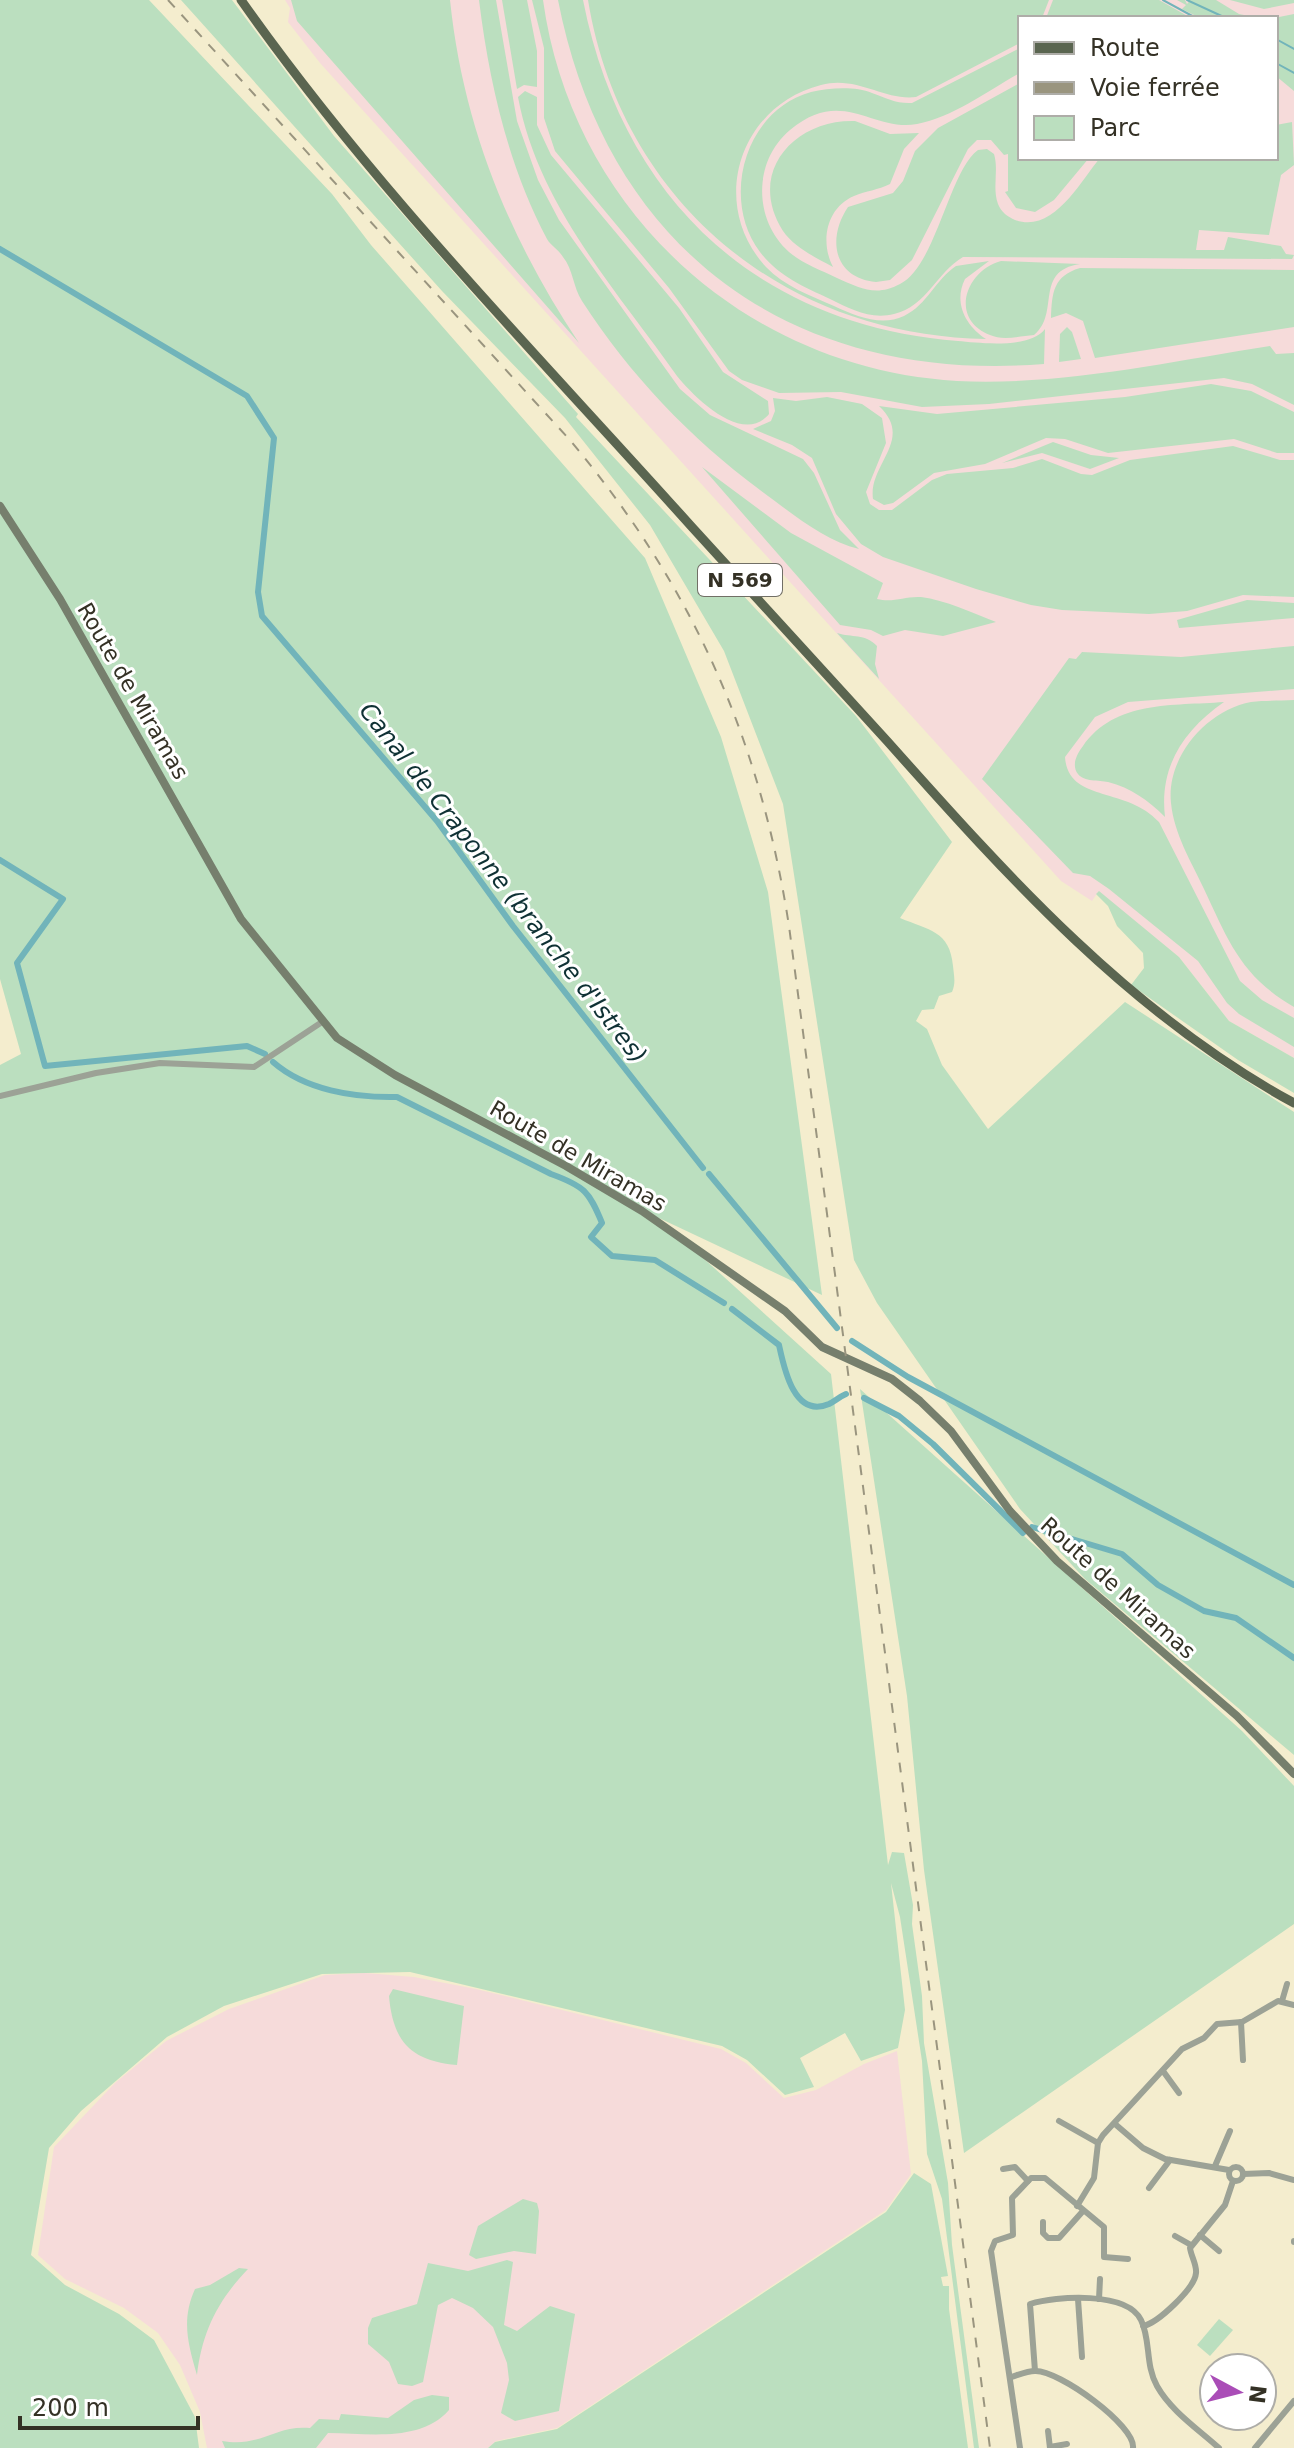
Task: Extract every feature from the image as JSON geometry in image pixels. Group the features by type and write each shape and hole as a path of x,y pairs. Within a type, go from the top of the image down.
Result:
{"main road":[{"name":"N 569","path":"241,0 296,76 390,191 1016,883 1139,998 1227,1063 1294,1103"},
{"name":"Route de Miramas","path":"0,506 68,612 241,919 322,1022 360,1055 566,1166 642,1211 785,1311 822,1347 892,1379 951,1431 1010,1511 1057,1561 1237,1716 1293,1772"}],"street":[{"path":"0,1096 96,1073 160,1063 254,1067 322,1022"},
{"path":"1282,2001 1287,1984"},
{"path":"1043,2222 1043,2233 1048,2238 1059,2238 1080,2209 1094,2178 1098,2143 1182,2049 1204,2038 1217,2024 1241,2022 1282,2001 1294,2005"},
{"path":"1241,2022 1243,2060"},
{"path":"1163,2071 1179,2093"},
{"path":"1059,2121 1098,2143"},
{"path":"1115,2124 1143,2148 1170,2160 1229,2170 1238,2167 1243,2174"},
{"path":"1215,2166 1230,2131"},
{"path":"1149,2188 1170,2160"},
{"path":"1003,2169 1015,2167 1028,2181"},
{"path":"1229,2170 1233,2181"},
{"path":"1191,2245 1225,2205 1233,2181 1243,2174 1269,2173 1294,2180"},
{"path":"1020,2448 993,2244 1013,2235 1011,2202 1028,2181 1034,2177 1045,2178 1106,2229 1104,2257 1128,2259"},
{"path":"1200,2235 1219,2251"},
{"path":"1143,2326 1160,2319 1193,2280 1196,2270 1191,2245 1175,2236"},
{"path":"1099,2299 1100,2279"},
{"path":"1078,2299 1082,2357"},
{"path":"1035,2371 1030,2304 1099,2299 1132,2307 1143,2326 1147,2357 1156,2385 1165,2399 1219,2448"},
{"path":"1011,2377 1035,2371 1074,2386 1130,2435 1133,2448"},
{"path":"1255,2448 1291,2410 1294,2401"},
{"path":"1048,2431 1050,2448 1067,2444"},
{"path":"1204,2448 1211,2441"}],"shaded area":[{"path":"285,0 1294,0 1294,1058 1229,1021 1179,957 1098,892 1092,901 1061,881 320,63 288,22 290,8"},
{"path":"365,1973 414,1977 476,1989 721,2049 746,2063 784,2098 816,2090 864,2064 897,2051 911,2174 886,2210 557,2428 496,2441 488,2448 207,2448 200,2412 180,2365 158,2333 124,2308 65,2279 38,2255 54,2147 115,2083 166,2041 229,2009 325,1975"}],"green space":[{"path":"0,0 149,0 332,194 371,245 645,558 721,737 768,892 822,1295 659,1218 831,1374 888,1865 892,1852 904,1853 913,1905 912,1924 922,1996 924,2043 948,2183 952,2245 979,2448 974,2448 942,2199 927,2154 922,2061 900,1917 891,1883 905,2010 898,2048 861,2061 845,2033 800,2058 814,2087 785,2095 747,2060 722,2046 410,1972 322,1974 224,2006 167,2037 81,2111 49,2148 31,2255 65,2285 119,2314 154,2340 195,2417 199,2448 0,2448 0,1065 21,1054 0,979"},
{"path":"181,0 232,0 334,136 578,414 576,417 856,716 952,842 900,918 929,929 948,945 954,976 952,992 939,996 934,1009 922,1010 916,1021 927,1029 942,1065 988,1129 1125,1002 1294,1112 1294,1755 1085,1579 1020,1509 877,1303 854,1260 783,804 724,651 650,525 565,418 442,291"},
{"path":"291,0 450,0 466,92 493,179 531,263 579,343 297,21"},
{"path":"479,0 496,0 517,121 538,180 559,220 680,389 710,415 803,459 814,473 840,530 859,549 807,524 709,449 641,380 601,328 579,296 566,262 547,239 521,182 495,92"},
{"path":"502,0 527,0 537,51 537,87 524,85 517,89"},
{"path":"532,0 543,0 560,76 590,146 631,210 681,265 740,311 807,346 880,370 957,381 996,382 1075,376 1270,346 1276,354 1294,353 1294,405 1252,384 1224,378 989,404 922,407 841,392 779,393 742,380 729,371 669,288 555,151 544,118 544,48"},
{"path":"558,0 583,0 602,71 630,134 665,190 709,238 760,278 819,309 885,330 991,343 1028,340 1045,329 1044,364 952,364 868,351 792,324 724,283 667,230 619,165 583,88"},
{"path":"588,0 1049,0 1043,16 1018,16 1018,44 916,97 893,95 847,83 821,85 793,96 770,113 752,135 741,160 736,187 739,215 748,242 766,267 781,280 851,313 886,320 912,311 956,266 989,261 965,279 960,297 967,321 986,339 912,332 843,313 780,283 723,244 675,195 636,137 606,72"},
{"path":"1053,0 1159,0 1187,16 1047,16"},
{"path":"1177,0 1185,0 1187,4 1190,0 1216,0 1239,14 1249,16 1196,16 1182,9 1186,5"},
{"path":"1230,0 1294,0 1294,3 1264,9"},
{"path":"1294,14 1294,91 1278,78 1278,17"},
{"path":"1018,49 1018,74 957,110 930,121 901,125 841,111 825,112 809,117 790,130 769,158 762,191 769,224 789,252 861,288 891,288 912,274 923,258 959,177 978,150 987,149 994,154 996,198 1001,209 1015,220 1029,222 1042,220 1053,213 1098,160 1278,160 1278,125 1292,122 1294,165 1281,175 1269,235 1199,230 1196,250 1224,250 1228,237 1281,246 1286,254 1294,255 1292,259 963,257 915,304 894,314 877,316 853,310 801,285 775,268 760,252 748,231 742,207 741,183 755,137 770,117 788,102 826,89 858,89 896,102 912,103"},
{"path":"1018,84 1018,160 1087,160 1054,200 1035,212 1016,208 1005,192 1008,191 1008,154 1004,155 991,140 977,140 968,149 912,260 890,280 876,282 851,273 838,255 836,243 841,219 848,207 893,193 903,181 915,151 938,128"},
{"path":"525,91 537,97 537,125 551,155 679,308 723,372 768,401 769,414 758,422 746,425 733,422 707,406 677,376 605,278 561,210 528,136 518,97"},
{"path":"855,121 890,134 919,133 904,149 890,184 854,196 837,209 828,227 827,237 833,267 806,252 783,231 773,210 770,189 773,170 782,154 796,140 813,129"},
{"path":"1001,261 1080,264 1066,268 1057,275 1052,284 1046,316 1034,335 995,337 977,328 969,318 966,307 971,285 989,266"},
{"path":"1080,268 1294,270 1294,327 1095,358 1083,321 1066,313 1051,318 1052,301 1059,281"},
{"path":"1067,327 1072,332 1081,359 1059,362 1060,334"},
{"path":"1211,384 1251,391 1294,412 1294,453 1277,453 1234,439 1108,453 1065,439 1046,438 985,464 934,473 893,503 884,505 873,499 873,486 892,441 893,430 889,418 879,406 937,414 1125,397"},
{"path":"827,397 862,404 882,418 886,443 866,492 870,504 879,510 892,510 932,480 947,474 1013,468 1042,459 1081,474 1092,475 1130,460 1233,446 1280,460 1294,460 1294,597 1243,595 1187,611 1149,614 1062,610 1031,605 976,589 883,557 861,544 836,514 812,458 792,445 753,429 771,421 775,411 773,398 796,401"},
{"path":"1053,442 1091,455 1119,458 1090,469 1042,453 1002,463"},
{"path":"702,467 791,533 883,583 877,599 930,599 996,622 943,636 905,630 883,636 871,630 840,625"},
{"path":"1247,600 1294,603 1294,618 1179,628 1177,620"},
{"path":"837,633 863,637 877,646 875,664 879,679"},
{"path":"1294,646 1294,689 1128,702 1095,717 1065,757 1076,782 1131,803 1159,822 1240,981 1262,1000 1294,1018 1294,1047 1239,1014 1227,1003 1198,961 1109,889 1090,876 1073,873 982,779 1069,658 1076,659 1082,652 1181,657"},
{"path":"1294,700 1294,1007 1261,983 1229,941 1176,826 1171,786 1175,769 1193,738 1219,715 1251,702"},
{"path":"1224,702 1197,725 1177,751 1166,781 1165,817 1132,791 1108,782 1084,778 1076,771 1076,760 1081,749 1096,731 1111,720 1146,708"},
{"path":"1099,891 1179,957 1229,1021 1294,1058 1294,1093 1238,1060 1131,985 1144,968 1143,953 1117,926 1108,906 1096,894"},
{"path":"860,1389 1242,1731 1294,1786 1294,1924 964,2153 924,1870 907,1696"},
{"path":"393,1989 464,2006 457,2065 428,2059 407,2046 400,2037 391,2012 389,1996"},
{"path":"914,2173 931,2184 948,2276 941,2277 943,2286 949,2286 949,2309 968,2448 488,2448 495,2442 557,2429 886,2212"},
{"path":"523,2199 537,2203 539,2211 536,2254 514,2251 476,2259 469,2255 478,2226"},
{"path":"507,2260 513,2262 504,2325 517,2331 550,2306 575,2314 559,2411 515,2421 501,2413 509,2380 507,2363 493,2327 473,2308 452,2298 438,2305 423,2382 412,2386 398,2384 389,2362 368,2344 368,2328 372,2318 417,2304 428,2263 468,2271"},
{"path":"239,2268 248,2269 213,2318 197,2375 187,2322 195,2289 210,2285"},
{"path":"1219,2319 1233,2330 1214,2352 1205,2352 1197,2345"},
{"path":"432,2395 449,2397 449,2410 423,2428 408,2432 328,2433 316,2448 225,2448 222,2441 247,2442 287,2430 310,2428 319,2419 339,2420 341,2414 388,2418 414,2400"}],"waterway":[{"path":"1163,0 1192,16"},
{"path":"1187,0 1222,16"},
{"path":"1278,40 1294,49"},
{"path":"1278,64 1294,73"},
{"name":"Canal de Craponne (branche d'Istres)","path":"0,249 247,396 274,438 258,592 262,616 437,821 513,926 703,1168"},
{"path":"0,860 63,899 17,963 45,1066 247,1046 265,1054"},
{"path":"273,1062 315,1086 347,1094 397,1097 571,1182 589,1197 602,1223 591,1237 612,1256 655,1260 724,1303"},
{"name":"Canal de Craponne (branche d'Istres)","path":"709,1174 837,1328"},
{"path":"732,1309 779,1345 793,1389 807,1404 817,1407 829,1404 846,1394"},
{"name":"Canal de Craponne (branche d'Istres)","path":"852,1341 908,1377 1294,1585"},
{"path":"864,1398 899,1416 933,1444 1023,1533"},
{"path":"1032,1527 1122,1554 1158,1585 1204,1611 1236,1618 1294,1658"}],"railway":[{"path":"168,0 569,439 613,494 685,608 739,728 760,791 789,926 990,2448"}]}
